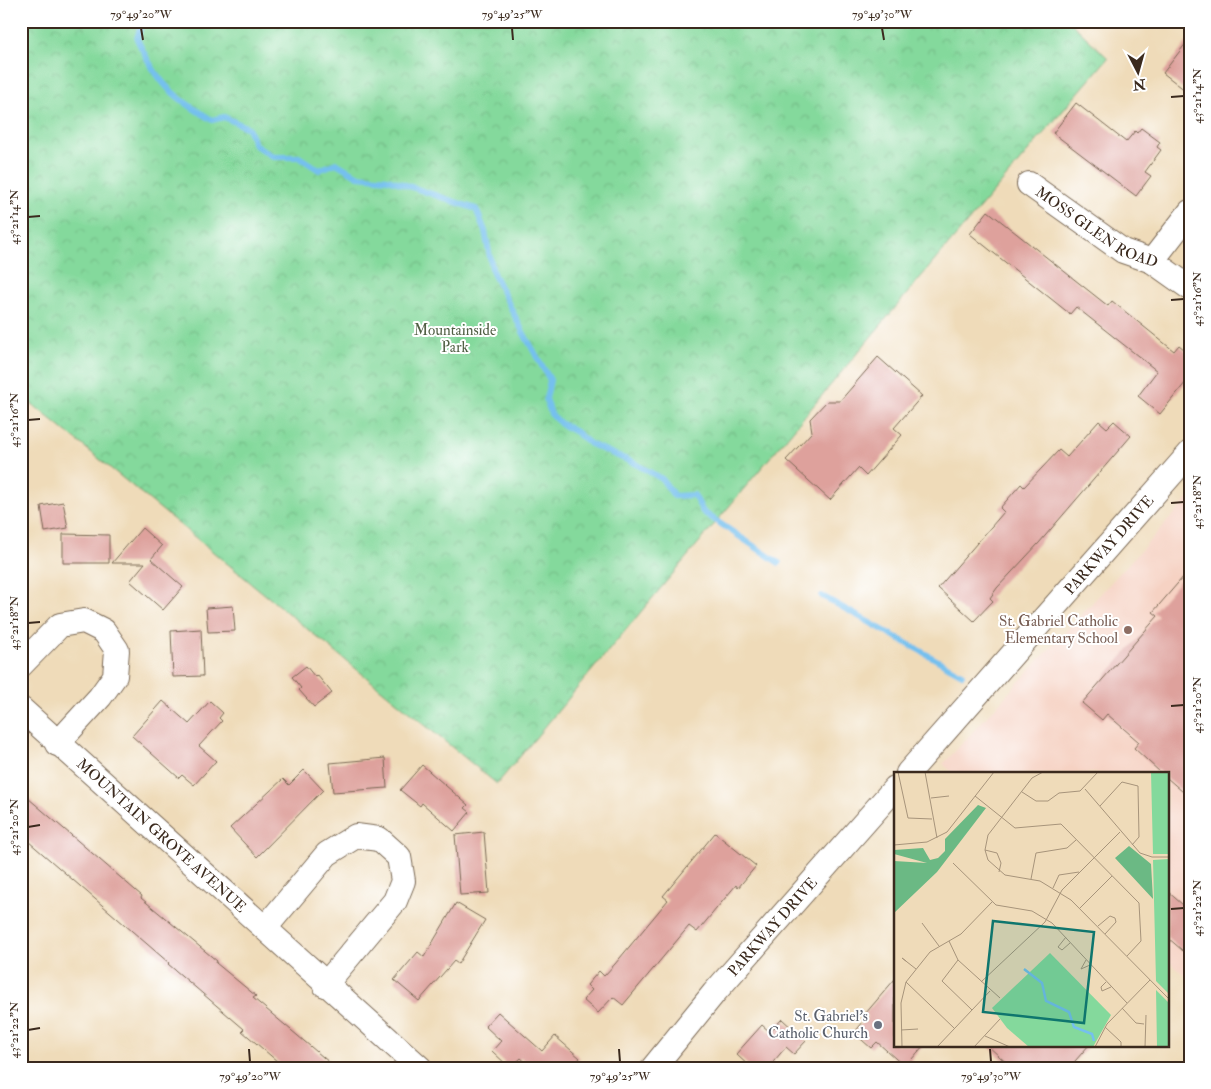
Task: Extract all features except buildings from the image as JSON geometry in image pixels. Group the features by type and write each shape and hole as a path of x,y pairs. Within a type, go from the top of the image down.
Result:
{"street":[{"name":"MOSS GLEN ROAD","path":"1029,184 1123,251 1152,261 1190,288"},
{"path":"1152,261 1190,212"},
{"name":"PARKWAY DRIVE","path":"909,772 1190,453"},
{"path":"21,665 60,625 84,621 104,631 117,650 115,676 100,697 57,744"},
{"name":"MOUNTAIN GROVE AVENUE","path":"21,709 57,744 420,1068"},
{"name":"PARKWAY DRIVE","path":"653,1068 714,993 894,789"},
{"path":"265,928 327,854 356,836 379,839 399,857 403,881 396,901 325,985"}],"shaded area":[{"name":"St. Gabriel Catholic Elementary School","path":"1190,497 1190,980 1168,961 1168,772 952,772 943,764"}],"green space":[{"name":"Mountainside Park","path":"21,21 1069,21 1108,58 931,265 497,784 21,395"}],"waterway":[{"path":"142,21 137,39 152,67 167,87 175,95 212,120 224,117 248,128 255,145 274,157 299,157 319,170 336,163 358,176 388,179 476,209 485,231 493,273 550,380 546,399 551,414 561,424 576,432 590,444 634,463 662,479 674,496 694,495 703,512 779,563"},
{"path":"822,596 962,674"}],"place":[{"name":"St. Gabriel Catholic Elementary School","path":"1128,630"},
{"name":"St. Gabriel's Catholic Church","path":"878,1025"}]}
